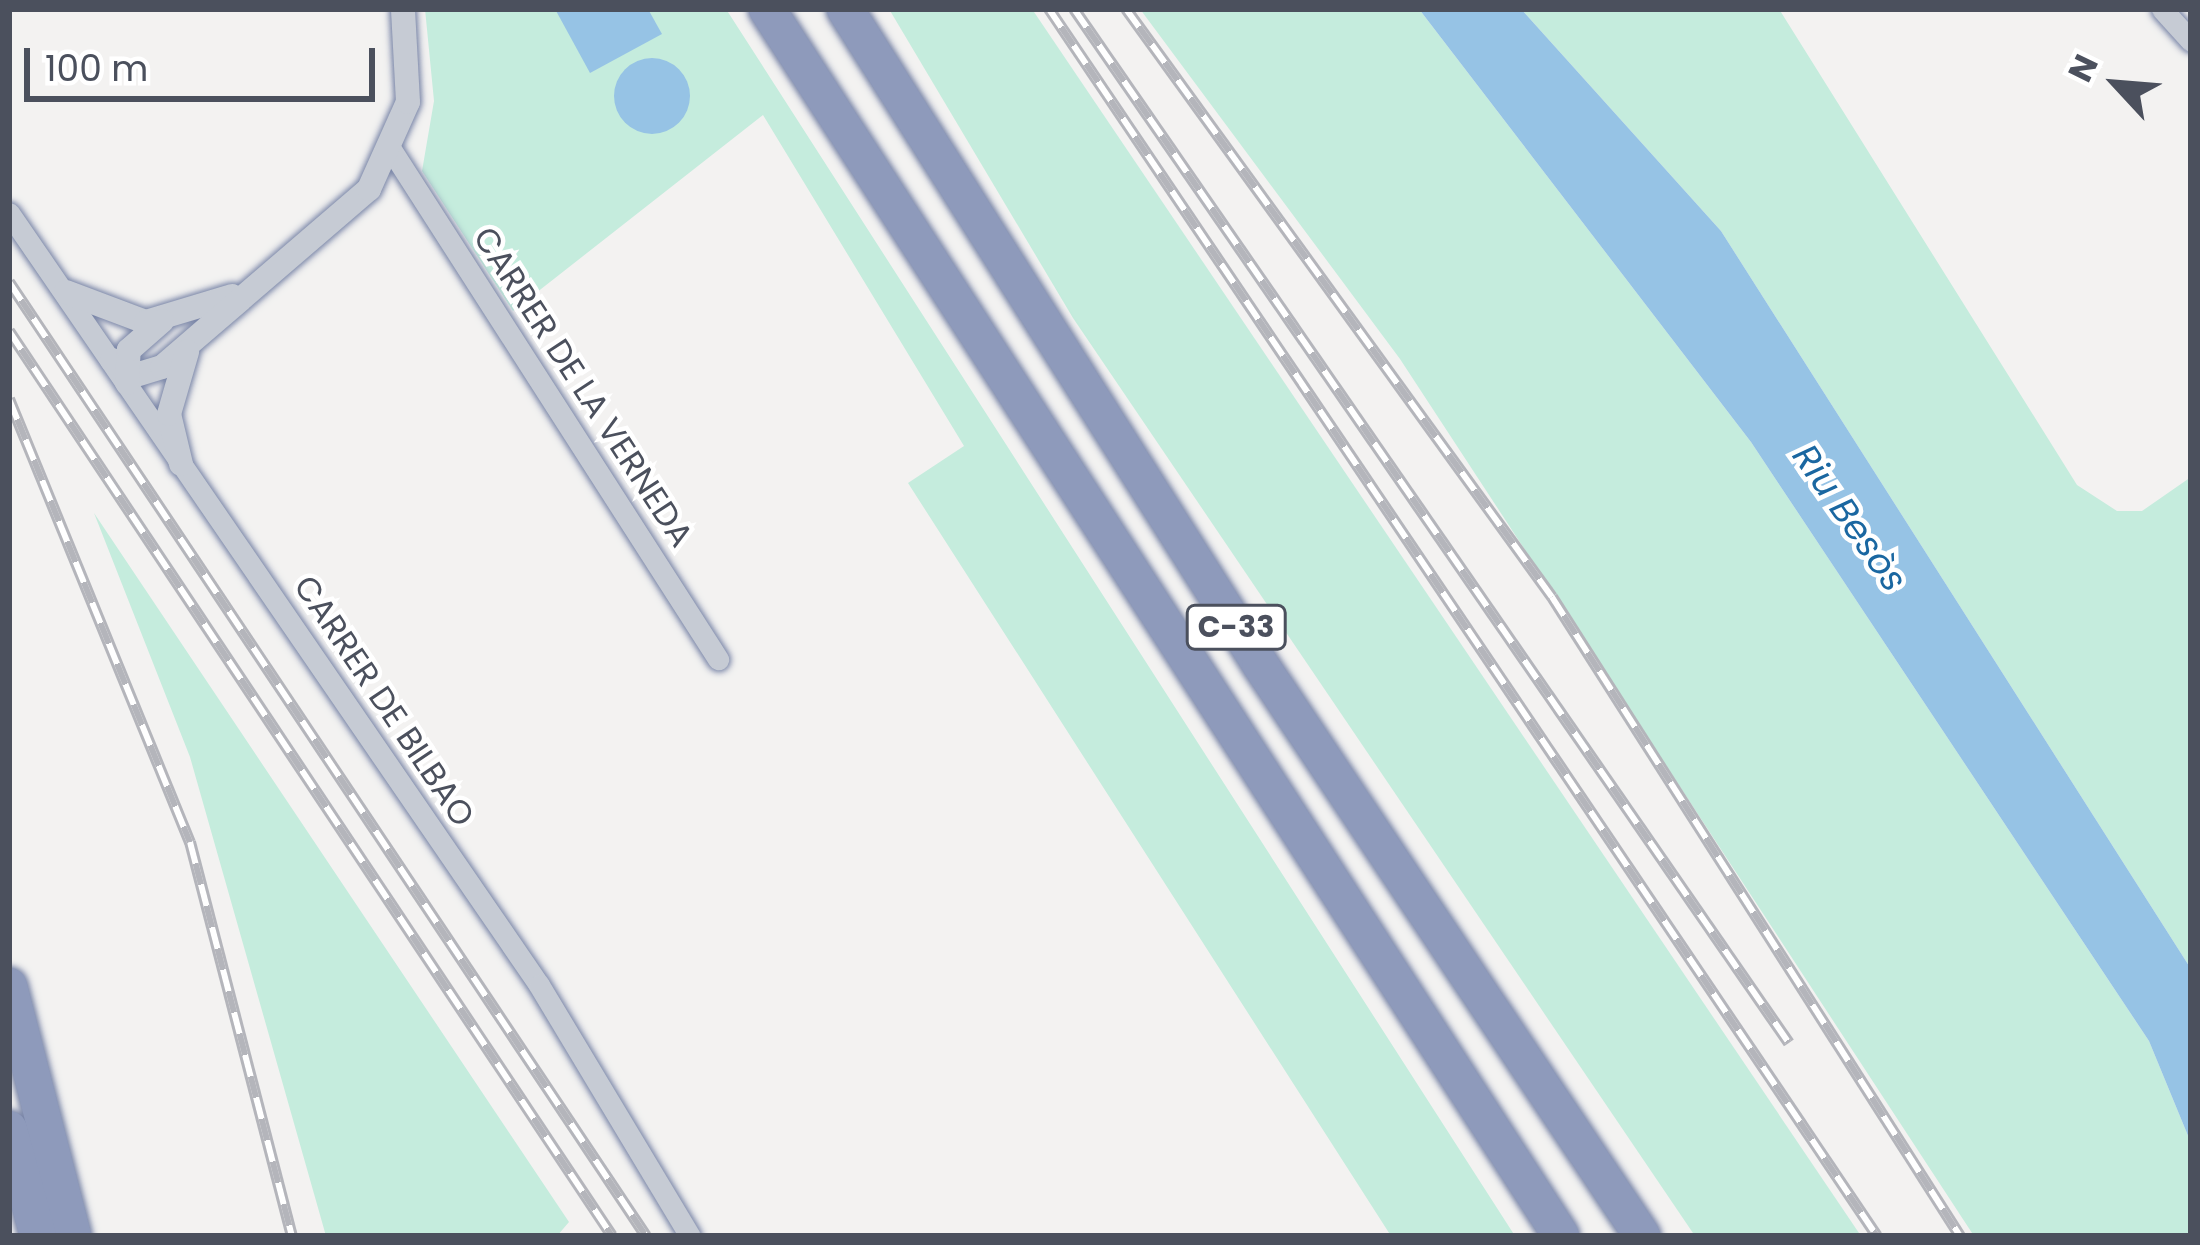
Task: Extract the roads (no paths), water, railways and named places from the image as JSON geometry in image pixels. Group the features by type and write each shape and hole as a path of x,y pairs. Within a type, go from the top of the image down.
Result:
{"highway":[{"name":"C-33","path":"767,9 1561,1236"},
{"name":"C-33","path":"845,9 1260,664 1642,1236"},
{"path":"9,986 73,1236"},
{"path":"9,1129 38,1236"},
{"path":"9,1141 24,1186"}],"street":[{"path":"250,288 164,320 133,343 121,371 150,374 193,344 250,288 349,212 392,151 411,72 403,9"},
{"path":"2162,9 2191,41"},
{"name":"CARRER DE LA VERNEDA","path":"392,151 718,659"},
{"name":"CARRER DE BILBAO","path":"9,213 538,985 690,1236"},
{"path":"66,292 115,317 164,320"},
{"path":"181,464 169,414 193,344"}],"water":[{"path":"555,9 648,9 662,34 590,73"},
{"name":"Riu Besòs","path":"1419,9 1521,9 1721,231 2191,969 2191,1143 2149,1041 1751,442"},
{"path":"652,58 679,69 690,96 679,123 652,134 625,123 614,96 625,69"}],"railway":[{"path":"1049,9 1877,1236"},
{"path":"1074,9 1789,1043"},
{"path":"1126,9 1552,597 1960,1236"},
{"path":"9,282 646,1236"},
{"path":"9,331 612,1236"},
{"path":"9,399 190,842 292,1236"}]}
